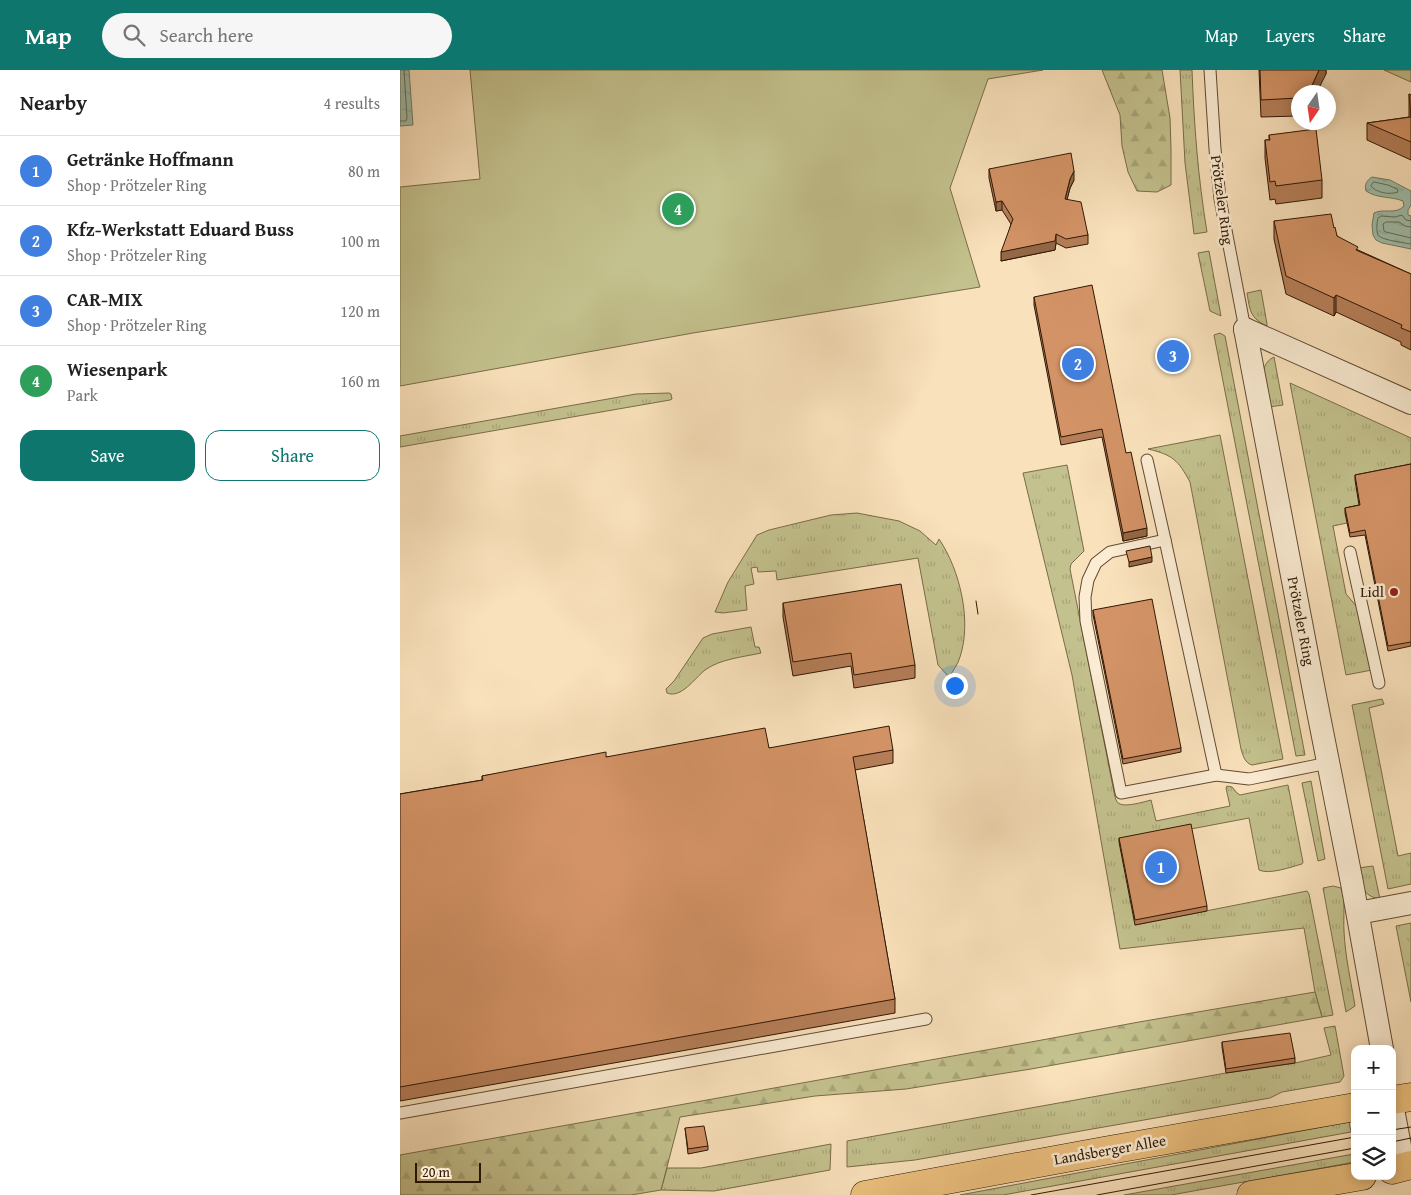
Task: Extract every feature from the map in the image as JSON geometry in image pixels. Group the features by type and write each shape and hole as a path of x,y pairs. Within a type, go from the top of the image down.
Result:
{"main road":[{"path":"1396,1099 1411,1097"},
{"name":"Landsberger Allee","path":"865,1195 1351,1108"},
{"path":"1251,1195 1351,1178"}],"street":[{"path":"1246,329 1411,403"},
{"name":"Prötzeler Ring","path":"1246,329 1358,913 1381,1045"},
{"path":"1358,913 1411,903"},
{"path":"1396,1129 1402,1167"}],"lane":[{"name":"Prötzeler Ring","path":"1210,70 1220,200 1246,329"},
{"path":"1147,460 1216,775"},
{"path":"1166,540 1110,552 1096,563 1088,580 1084,597 1086,621 1121,793 1216,775 1249,779 1328,764"},
{"path":"1350,552 1379,683"},
{"path":"400,1113 926,1018"}],"green space":[{"path":"470,70 1043,70 988,79 950,188 980,287 693,333 400,386 400,187 480,179"},
{"path":"1102,70 1162,70 1170,118 1171,185 1157,192 1137,191 1128,172 1122,146 1120,115"},
{"path":"1180,70 1192,70 1197,151 1207,232 1194,234 1185,163"},
{"path":"1384,70 1411,70 1411,82"},
{"path":"1209,251 1221,316 1210,311 1198,253"},
{"path":"1261,290 1267,326 1254,317 1250,309 1247,293"},
{"path":"1220,333 1225,336 1305,755 1296,756 1214,335"},
{"path":"1274,357 1283,405 1269,407 1263,373 1268,361"},
{"path":"1290,383 1411,438 1411,469 1360,510 1347,523 1333,526 1346,594 1358,608 1372,670 1346,675"},
{"path":"669,393 672,399 670,400 400,447 400,436 636,394"},
{"path":"1220,435 1283,759 1252,765 1246,761 1241,749 1190,482 1174,459 1148,449"},
{"path":"1067,465 1084,551 1071,564 1070,569 1115,797 1118,803 1126,805 1151,800 1156,821 1230,806 1227,786 1232,787 1240,795 1288,785 1303,862 1302,864 1280,870 1268,872 1259,870 1249,818 1191,829 1135,925 1307,891 1333,1015 1322,1017 1315,992 1304,928 1120,949 1072,675 1023,473"},
{"path":"857,513 899,521 920,531 936,545 939,539 946,551 953,565 962,596 965,628 960,657 949,677 938,665 918,558 777,580 776,571 758,572 757,567 751,568 754,584 745,586 747,610 715,612 728,582 757,535 769,530 831,515"},
{"path":"751,627 755,647 759,647 761,653 718,663 705,670 683,690 672,694 667,693 666,689 674,681 703,638 712,634"},
{"path":"1382,699 1384,704 1369,708 1398,856 1411,853 1411,884 1388,889 1352,705"},
{"path":"1311,781 1325,859 1318,861 1302,783"},
{"path":"1373,866 1380,899 1369,895 1363,888 1358,868"},
{"path":"1333,886 1341,888 1343,893 1346,950 1355,1006 1346,1012 1323,888"},
{"path":"1411,923 1411,1002 1396,926"},
{"path":"1315,992 1322,1017 1031,1069 906,1089 815,1096 680,1117 661,1190 631,1195 400,1195 400,1155"},
{"path":"1335,1026 1344,1076 1340,1082 1282,1092 1270,1098 915,1160 847,1167 847,1141 1226,1073 1295,1063 1331,1055 1324,1028"},
{"path":"1349,1122 1351,1132 1003,1195 960,1195"},
{"path":"831,1144 830,1170 714,1191 661,1190 667,1168 701,1168"},
{"path":"1351,1155 1351,1163 1171,1195 1124,1195"}],"water":[{"path":"400,70 409,70 413,125 400,126"},
{"path":"1372,177 1390,180 1411,191 1411,205 1408,215 1411,216 1411,249 1382,243 1376,240 1373,235 1374,213 1394,211 1404,206 1403,201 1371,194 1366,191 1366,183"}],"building":[{"path":"1260,70 1319,70 1312,85 1291,85 1291,98 1261,100"},
{"path":"1409,94 1411,95 1411,117"},
{"path":"1411,117 1411,142 1367,123"},
{"path":"1316,130 1322,180 1276,186 1275,181 1270,182 1265,140 1270,140 1269,135"},
{"path":"1071,153 1074,171 1065,199 1081,202 1088,235 1066,239 1056,234 1055,241 1001,252 1013,219 1002,201 996,202 989,169"},
{"path":"1331,214 1337,236 1358,247 1356,250 1411,274 1411,332 1401,328 1402,325 1336,295 1334,298 1286,276 1274,221"},
{"path":"1092,285 1126,453 1131,452 1147,528 1123,533 1102,429 1061,437 1034,297"},
{"name":"Lidl","path":"1411,464 1411,642 1388,646 1365,530 1350,533 1345,508 1360,505 1355,475"},
{"path":"1150,546 1152,557 1129,562 1126,551"},
{"path":"901,584 915,665 854,675 851,653 793,662 783,603"},
{"path":"1152,599 1181,748 1123,759 1093,610"},
{"path":"889,726 893,750 853,757 895,999 400,1087 400,794 483,780 482,776 606,752 606,757 765,728 769,748"},
{"path":"1191,824 1207,906 1135,920 1119,838"},
{"path":"1290,1033 1295,1058 1226,1069 1222,1042"},
{"path":"704,1126 708,1146 688,1149 685,1128"}],"tram line":[{"path":"976,601 978,614"},
{"path":"1396,1129 1411,1127"},
{"path":"1031,1195 1351,1138"},
{"path":"1396,1141 1411,1138"},
{"path":"1097,1195 1351,1149"}],"place":[{"name":"Wiesenpark","path":"678,209"},
{"name":"CAR-MIX","path":"1173,356"},
{"name":"Kfz-Werkstatt Eduard Buss","path":"1078,364"},
{"name":"Lidl","path":"1394,592"},
{"name":"Getränke Hoffmann","path":"1161,867"}]}
